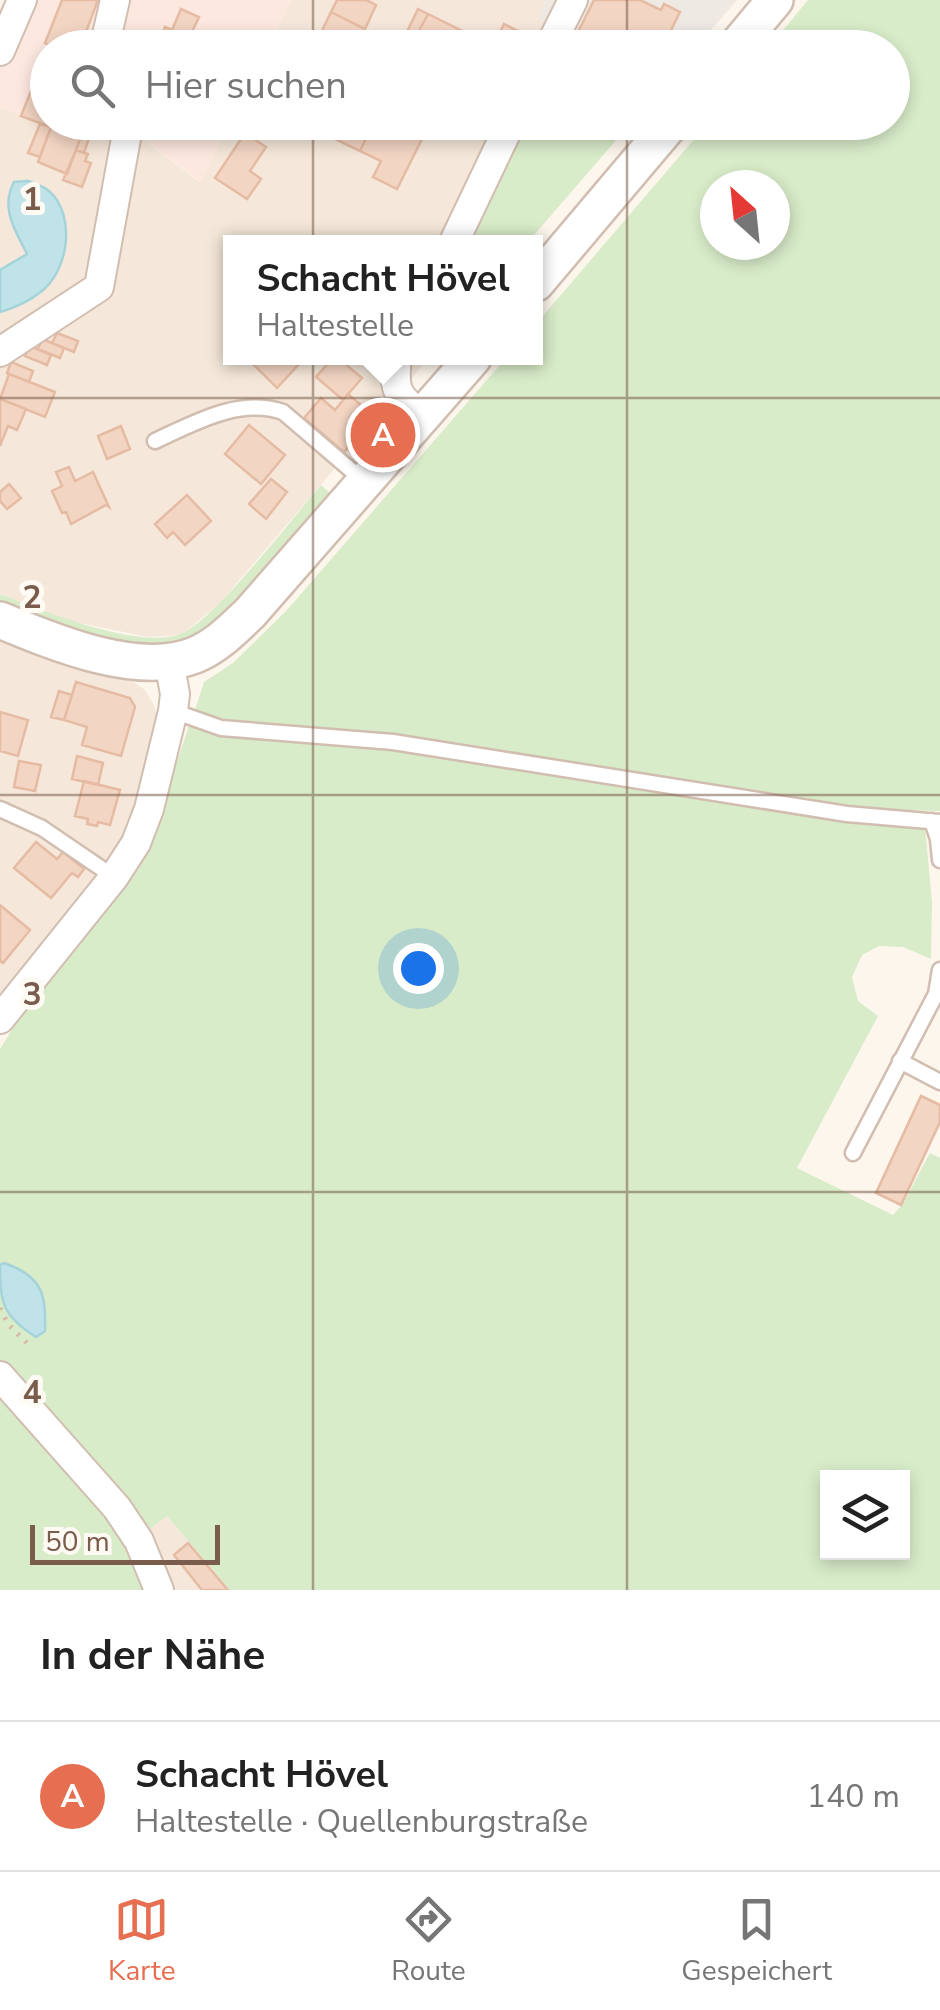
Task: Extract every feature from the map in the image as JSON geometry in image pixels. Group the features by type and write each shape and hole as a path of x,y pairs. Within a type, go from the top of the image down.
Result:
{"street":[{"path":"0,51 22,0"},
{"path":"108,30 115,0"},
{"path":"558,30 572,0"},
{"path":"750,30 775,0"},
{"path":"0,352 99,286 125,140"},
{"path":"457,235 503,140"},
{"path":"543,276 657,140"},
{"path":"395,365 398,397 422,417"},
{"path":"0,620 82,650 153,661 199,653 250,613 467,365"},
{"path":"0,1018 114,877 136,842 149,809 175,694 153,661"},
{"path":"0,1376 117,1508 138,1541 158,1590"}],"lane":[{"path":"154,441 244,407 269,407 283,412 365,482"},
{"path":"173,710 221,728 393,742 847,814 936,821 940,860"},
{"path":"0,809 42,828 114,877"},
{"path":"852,1153 936,994 940,970"},
{"path":"900,1062 940,1082"}],"path":[{"path":"0,1308 8,1324 27,1342"}],"shaded area":[{"path":"29,0 291,0 276,30 30,30 30,119 0,107 0,67"},
{"path":"291,0 546,0 540,15 549,30 276,30"},
{"path":"546,0 737,0 711,30 547,30 540,15"},
{"path":"0,107 30,119 30,140 144,140 200,182 221,140 514,140 466,235 223,235 223,365 423,365 219,604 181,635 148,637 70,621 0,594"},
{"path":"144,140 222,140 201,182"},
{"path":"0,636 132,681 145,690 157,717 131,828 118,850 0,999"},
{"path":"167,1516 230,1590 167,1590 145,1533"}],"green space":[{"path":"808,0 940,0 940,811 849,809 394,735 234,722 195,710 204,682 233,663 287,610 500,365 543,365 543,316 693,140 910,140 910,30 783,30"},
{"path":"514,140 616,140 534,235 466,235"},
{"path":"321,485 335,497 244,600 224,619 187,643 166,648 118,645 67,632 0,607 0,594 114,632 159,638 178,635 210,612"},
{"path":"189,726 278,742 430,753 739,805 925,827 932,902 931,959 903,947 879,946 862,955 852,977 858,1001 878,1016 797,1168 893,1215 930,1153 940,1158 940,1590 230,1590 167,1516 145,1533 0,1365 0,1049 41,983 129,881 149,844"},
{"path":"0,1392 112,1517 142,1590 0,1590"}],"water":[{"path":"28,181 47,189 58,201 66,242 58,269 42,291 0,312 0,270 27,254 11,219 8,201 14,182"},
{"path":"4,1263 27,1274 39,1288 45,1331 36,1337 16,1322 6,1308 0,1278 0,1265"}],"building":[{"path":"62,0 98,0 87,30 50,30"},
{"path":"337,0 366,0 376,5 365,29 331,12"},
{"path":"594,0 640,0 661,10 664,4 680,12 671,30 579,30"},
{"path":"181,9 199,17 193,30 172,30"},
{"path":"418,9 428,14 419,30 408,30"},
{"path":"331,12 365,29 364,30 322,30"},
{"path":"428,14 461,30 419,30"},
{"path":"30,93 30,119 21,116"},
{"path":"33,140 46,140 40,157 28,153"},
{"path":"46,140 80,140 67,174 38,162"},
{"path":"80,140 88,140 84,153 76,150"},
{"path":"240,140 256,140 266,147 250,171 261,179 247,199 215,178"},
{"path":"337,140 365,140 360,151"},
{"path":"365,140 422,140 397,189 373,177 381,161 360,151"},
{"path":"76,150 88,154 85,161 91,163 82,187 63,180"},
{"path":"57,333 78,341 74,352 52,343"},
{"path":"42,339 64,348 60,358 38,349"},
{"path":"30,346 51,355 47,365 25,356"},
{"path":"11,362 33,371 29,382 7,373"},
{"path":"254,365 298,365 277,388"},
{"path":"327,365 346,365 362,378 343,400 316,377"},
{"path":"9,374 55,392 45,417 0,399"},
{"path":"348,394 375,417 344,452 304,418 321,398 335,410"},
{"path":"0,399 26,409 17,430 8,426 0,446"},
{"path":"249,425 285,455 261,484 225,454"},
{"path":"121,426 130,449 107,459 98,436"},
{"path":"69,467 75,481 93,472 109,507 106,505 71,524 52,491 62,486 56,472"},
{"path":"271,479 287,492 266,519 249,504"},
{"path":"9,484 21,498 7,509 0,501 0,492"},
{"path":"187,495 211,521 185,545 173,532 167,538 155,524"},
{"path":"76,682 130,698 135,707 121,756 82,745 87,727 64,720"},
{"path":"59,691 72,695 64,720 51,717"},
{"path":"0,712 28,720 18,756 0,751"},
{"path":"77,756 103,763 98,785 72,779"},
{"path":"19,761 41,765 35,791 14,787"},
{"path":"84,781 120,790 110,825 87,824 88,819 75,816"},
{"path":"36,842 57,859 63,852 84,869 78,877 72,873 51,898 14,868"},
{"path":"0,905 30,930 3,963 0,961"},
{"path":"921,1096 940,1105 940,1122 901,1205 876,1193"},
{"path":"188,1543 228,1590 202,1590 174,1555"}],"place":[{"name":"Schacht Hövel","path":"383,435"}]}
